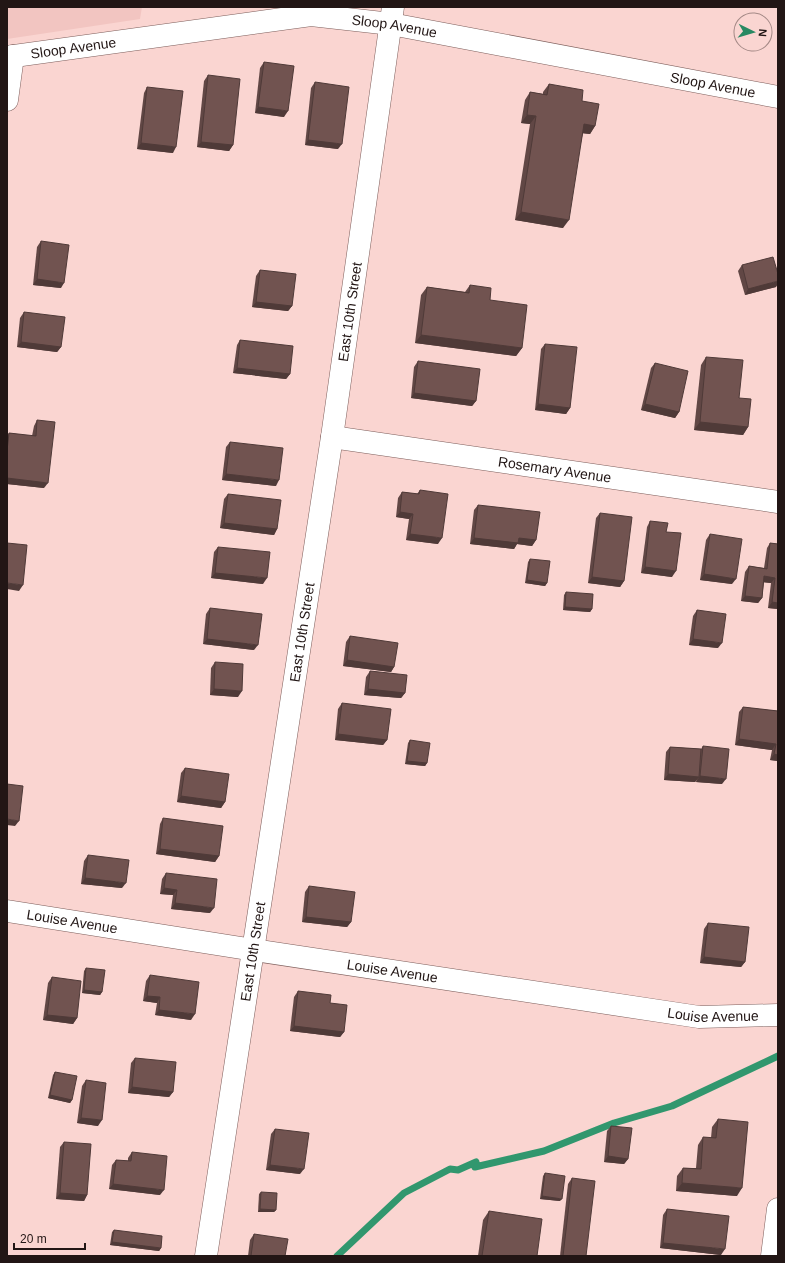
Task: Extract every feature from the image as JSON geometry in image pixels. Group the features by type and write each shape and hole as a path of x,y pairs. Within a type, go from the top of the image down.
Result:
{"street":[{"name":"Sloop Avenue","path":"10,56 311,15 392,15 778,97"},
{"name":"East 10th Street","path":"206,1256 332,437 392,15"},
{"path":"7,100 10,56"},
{"name":"Rosemary Avenue","path":"332,437 778,502"},
{"name":"Louise Avenue","path":"7,910 254,950 699,1017 778,1015"},
{"path":"772,1256 778,1209"}],"shaded area":[{"path":"7,7 142,7 140,19 7,39"}],"building":[{"path":"264,62 294,66 288,111 258,107"},
{"path":"208,75 240,79 233,145 201,142"},
{"path":"315,82 349,87 342,144 308,140"},
{"path":"549,84 583,90 582,101 599,104 595,126 584,124 569,220 521,212 536,116 527,115 530,92 547,95"},
{"path":"147,87 183,91 176,147 141,143"},
{"path":"41,241 69,245 64,283 37,279"},
{"path":"773,257 778,274 778,281 748,289 742,265"},
{"path":"260,270 296,274 292,306 256,302"},
{"path":"470,285 491,288 490,300 527,305 522,348 421,335 427,287 469,293"},
{"path":"24,312 65,317 61,347 21,342"},
{"path":"240,340 293,346 290,374 237,368"},
{"path":"545,344 577,347 570,408 538,404"},
{"path":"706,357 743,360 739,398 751,399 748,427 700,422"},
{"path":"418,361 480,369 476,401 414,393"},
{"path":"655,363 688,371 679,412 645,404"},
{"path":"37,420 55,422 48,483 7,478 9,433 36,436"},
{"path":"230,442 283,448 279,480 226,474"},
{"path":"420,490 448,494 442,538 410,534 413,514 400,512 402,492 419,494"},
{"path":"228,494 281,500 277,529 224,523"},
{"path":"478,505 540,512 536,540 519,538 518,543 474,538"},
{"path":"600,513 632,517 624,581 592,577"},
{"path":"650,521 668,523 666,532 681,533 676,571 645,567"},
{"path":"710,534 742,539 736,579 704,574"},
{"path":"7,543 27,545 23,585 7,583"},
{"path":"770,543 778,544 778,603 772,602 775,578 764,576 762,598 745,596 749,566 767,569"},
{"path":"218,547 270,552 267,578 215,573"},
{"path":"530,559 550,561 547,583 527,580"},
{"path":"566,592 593,594 592,609 565,607"},
{"path":"210,608 262,614 258,645 207,639"},
{"path":"697,610 726,614 722,643 693,639"},
{"path":"350,636 398,643 394,667 347,660"},
{"path":"215,662 243,664 242,691 214,689"},
{"path":"370,671 407,675 405,693 368,689"},
{"path":"342,703 391,709 387,740 338,734"},
{"path":"743,707 778,711 778,755 774,754 776,744 739,739"},
{"path":"410,740 430,743 427,763 407,761"},
{"path":"703,746 729,749 726,779 700,776"},
{"path":"670,747 701,749 699,777 668,774"},
{"path":"185,768 229,774 225,802 181,796"},
{"path":"7,784 23,786 19,821 7,819"},
{"path":"163,818 223,826 219,856 160,849"},
{"path":"88,855 129,860 126,883 85,878"},
{"path":"166,873 217,879 214,908 175,903 177,890 164,888"},
{"path":"309,886 355,892 351,922 306,917"},
{"path":"708,923 749,927 745,962 704,957"},
{"path":"86,968 105,970 102,992 84,990"},
{"path":"150,975 199,982 195,1014 159,1010 160,997 147,996"},
{"path":"52,977 81,981 77,1018 47,1015"},
{"path":"298,991 331,995 330,1003 347,1005 344,1032 294,1026"},
{"path":"135,1058 176,1062 173,1092 132,1087"},
{"path":"55,1072 77,1076 72,1100 50,1095"},
{"path":"86,1080 106,1083 102,1120 81,1118"},
{"path":"718,1119 748,1122 742,1188 682,1183 683,1168 701,1169 703,1137 716,1138"},
{"path":"611,1126 632,1128 628,1159 608,1156"},
{"path":"275,1129 309,1133 304,1169 270,1165"},
{"path":"64,1142 91,1144 87,1195 60,1193"},
{"path":"132,1152 167,1156 164,1190 113,1184 116,1160 131,1161"},
{"path":"545,1173 565,1176 562,1199 542,1196"},
{"path":"572,1178 595,1181 586,1256 563,1256"},
{"path":"261,1192 277,1193 276,1210 260,1209"},
{"path":"667,1209 729,1216 725,1249 663,1243"},
{"path":"489,1211 542,1219 537,1256 482,1256"},
{"path":"114,1230 162,1236 161,1248 112,1242"},
{"path":"254,1234 288,1239 285,1256 251,1256"}],"waterway":[{"path":"337,1256 404,1193 450,1169 458,1170 476,1162 475,1167 544,1151 614,1123 672,1106 778,1056"}]}
